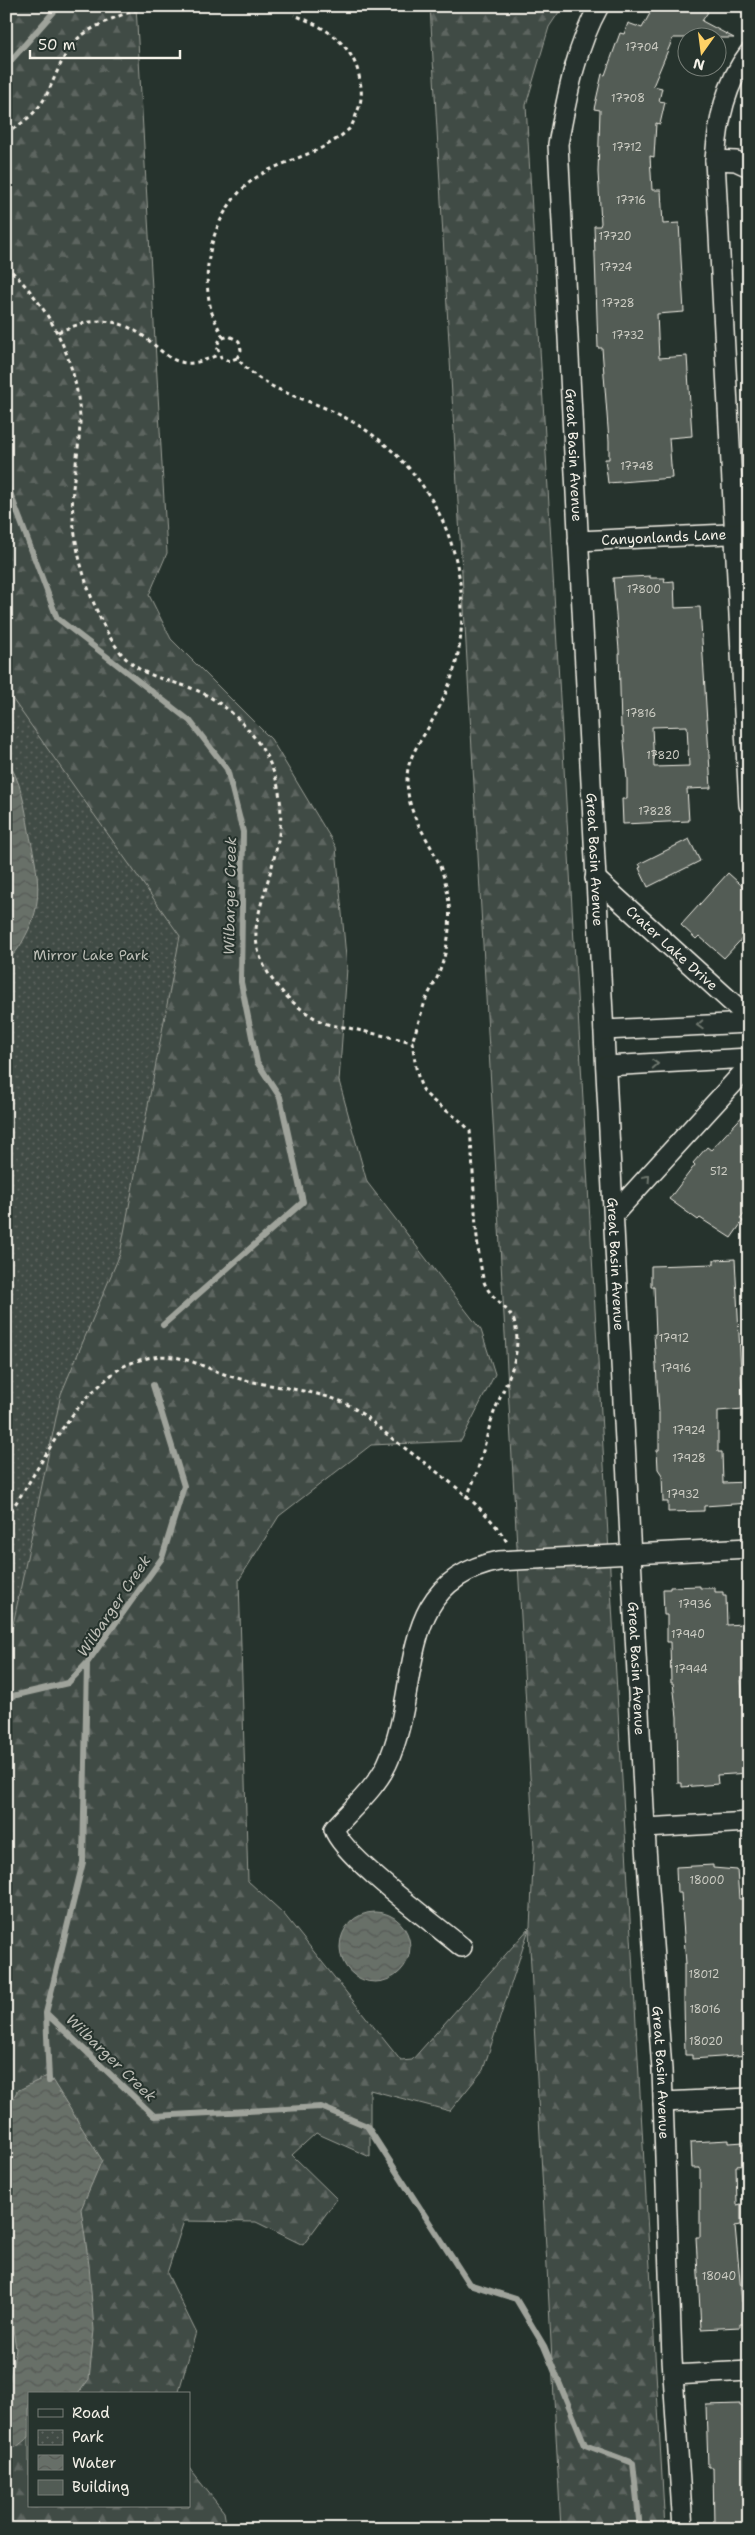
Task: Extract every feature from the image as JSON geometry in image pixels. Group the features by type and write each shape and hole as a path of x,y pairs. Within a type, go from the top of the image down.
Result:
{"street":[{"name":"Great Basin Avenue","path":"599,6 581,46 571,79 558,144 645,1828 663,2102 673,2375 683,2529"},
{"path":"749,53 739,68 723,105 715,160 741,534 749,805"},
{"path":"715,160 736,161 749,167"},
{"name":"Canyonlands Lane","path":"578,541 741,534"},
{"name":"Crater Lake Drive","path":"595,878 749,1018"},
{"path":"604,1030 749,1023"},
{"path":"606,1066 749,1058"},
{"path":"614,1214 749,1066"},
{"path":"462,1947 354,1857 337,1838 334,1829 386,1765 399,1728 415,1648 426,1612 434,1598 445,1585 471,1568 499,1560 749,1548"},
{"path":"645,1828 749,1822"},
{"path":"663,2102 749,2098"},
{"path":"673,2375 749,2371"}],"path":[{"path":"6,133 24,122 46,99 71,46 80,37 118,17 152,6"},
{"path":"223,337 212,313 207,265 216,231 229,206 244,188 266,172 328,146 350,128 360,106 362,92 358,67 346,46 325,30 294,15"},
{"path":"6,266 40,304 58,332 75,386 80,416 79,452 73,490 74,518 82,568 95,605 115,646 135,666 154,676 216,699 248,728 275,775 282,817 280,840 256,924 256,946 265,968 295,1003 321,1022 412,1042"},
{"path":"58,332 78,324 100,320 121,323 137,330 165,355 181,363 201,362 218,355"},
{"path":"229,336 239,341 241,350 236,358 229,361 218,355 217,346 223,337 229,336"},
{"path":"236,358 249,372 272,388 339,414 368,431 392,450 418,479 443,520 454,548 460,574 462,632 457,661 432,721 414,748 408,772 407,794 414,819 440,865 448,890 450,916 448,944 412,1042 420,1082 426,1094 460,1119 470,1131 479,1254 484,1281 488,1290 512,1316 516,1335 512,1370 493,1415 474,1482 466,1498"},
{"path":"6,1517 64,1424 90,1394 123,1367 138,1361 160,1357 187,1359 231,1376 322,1395 350,1406 466,1498 487,1517 504,1538 517,1560"}],"green space":[{"path":"6,6 136,6 167,553 149,595 171,639 271,739 336,847 347,968 339,1081 367,1182 481,1330 495,1374 461,1441 371,1445 279,1516 239,1580 248,1881 283,1913 401,2061 412,2060 530,1927 534,1847 430,6 563,6 549,27 526,105 665,2529 561,2529 529,1929 483,2070 450,2111 370,2090 370,2157 316,2133 292,2155 337,2199 303,2245 256,2222 184,2221 167,2273 196,2332 179,2392 28,2392 28,2508 190,2508 190,2469 224,2512 227,2529 6,2529"},
{"name":"Mirror Lake Park","path":"6,690 180,936 120,1254 61,1394 6,1658"}],"water":[{"path":"6,759 19,784 24,803 38,882 38,894 33,919 28,931 16,951 6,961"},
{"path":"375,1912 388,1915 400,1922 407,1934 410,1947 407,1960 400,1972 388,1979 375,1982 362,1979 350,1972 343,1960 340,1947 343,1934 350,1922 362,1915"},
{"path":"49,2075 102,2160 81,2209 89,2265 94,2330 89,2379 79,2392 28,2392 28,2438 16,2447 6,2448 6,2397 16,2349 6,2282 6,2113 17,2091"}],"building":[{"path":"654,6 698,6 708,12 702,21 715,28 678,28 678,38 673,38 653,86 662,88 659,101 665,102 660,124 656,123 654,157 650,156 652,190 661,190 663,224 679,223 684,312 657,314 659,358 687,356 692,436 669,438 672,478 608,483 605,459 609,459 609,441 602,348 598,348 594,226 600,226 601,223 598,172 600,110 594,109 602,74 605,75 620,33 624,34 628,23 642,28"},
{"path":"650,576 650,578 665,578 664,582 674,581 675,608 700,607 711,788 687,789 689,821 623,824 622,799 627,799 627,780 623,728 621,728 619,650 613,578","holes":["687,726 689,766 654,767 652,727"]},
{"path":"689,839 700,861 648,887 639,864"},
{"path":"728,873 749,892 749,931 724,958 699,936 696,939 681,925"},
{"path":"749,1109 749,1209 740,1219 743,1221 731,1238 700,1218 698,1220 669,1199 695,1165 693,1163 707,1147 711,1150"},
{"path":"735,1259 743,1409 718,1411 718,1452 722,1452 723,1483 748,1482 749,1503 704,1506 704,1511 668,1512 668,1502 663,1502 662,1475 658,1469 659,1413 654,1334 656,1334 654,1287 651,1287 651,1266 714,1264 714,1260"},
{"path":"700,1586 700,1588 715,1588 715,1592 723,1592 723,1596 726,1596 727,1625 742,1624 744,1678 741,1678 744,1723 747,1723 749,1773 717,1775 718,1784 682,1787 682,1783 678,1783 677,1717 673,1683 671,1683 670,1642 667,1642 667,1615 664,1615 663,1589"},
{"path":"713,1865 713,1868 737,1870 739,1899 749,1898 749,2055 692,2059 692,2055 685,2055 684,1964 686,1964 681,1893 677,1893 676,1867"},
{"path":"729,2140 729,2143 744,2142 744,2145 749,2145 749,2165 736,2166 737,2205 741,2204 741,2225 735,2226 742,2302 749,2302 749,2324 740,2324 740,2327 701,2329 696,2237 700,2237 700,2168 692,2168 691,2142"},
{"path":"740,2404 740,2406 749,2406 749,2524 714,2525 713,2467 708,2467 706,2405"}],"waterway":[{"name":"Wilbarger Creek","path":"6,66 59,6"},
{"name":"Wilbarger Creek","path":"6,482 57,618 190,721 227,769 243,832 241,982 257,1062 280,1097 303,1202 163,1325"},
{"name":"Wilbarger Creek","path":"8,1697 68,1683 87,1663 162,1558 184,1486 153,1385"},
{"name":"Wilbarger Creek","path":"87,1663 83,1862 46,2013 154,2116 321,2107 367,2126 469,2284 516,2299 544,2346 585,2445 633,2463 640,2529"},
{"path":"46,2013 49,2081"}]}
